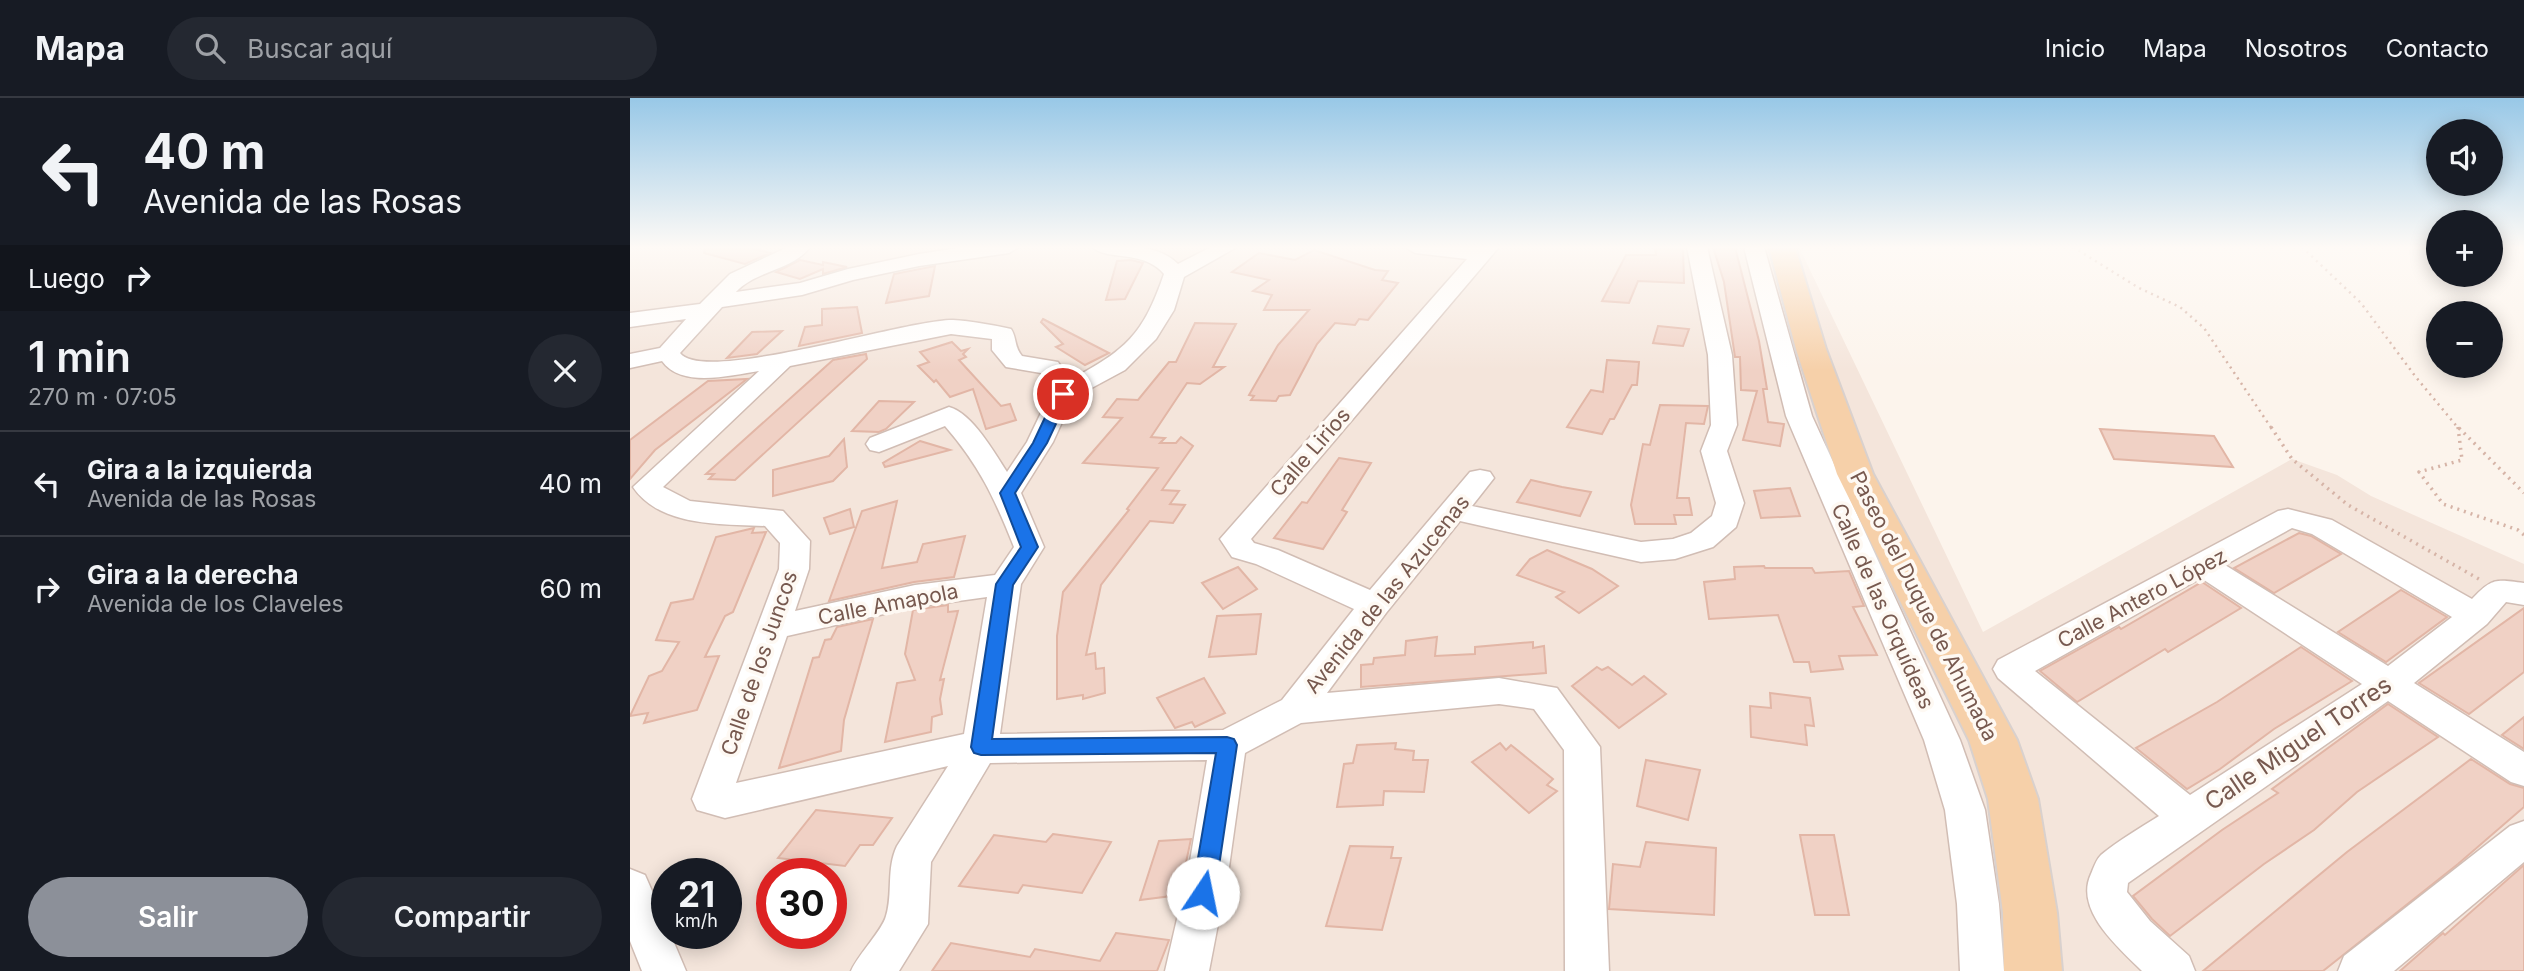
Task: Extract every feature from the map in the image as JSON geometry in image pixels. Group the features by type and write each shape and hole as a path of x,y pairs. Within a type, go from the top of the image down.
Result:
{"main road":[{"name":"Paseo del Duque de Ahumada","path":"1794,288 1811,349 1855,474 1993,740 2013,799 2030,913 2033,971"}],"street":[{"path":"630,361 668,353 727,288"},
{"path":"630,320 806,288"},
{"path":"1007,493 1040,443 1063,394 1116,365 1148,334 1163,310 1170,288"},
{"name":"Calle Lirios","path":"1375,605 1267,557 1243,550 1235,539 1454,288"},
{"path":"1454,511 1641,552 1675,549 1702,540 1726,520 1730,503 1714,452 1724,425 1720,355 1706,288"},
{"name":"Calle de las Orquídeas","path":"1765,288 1799,416 1942,740 1965,810 1978,904 1982,971"},
{"path":"668,353 676,364 694,369 715,370 782,360 951,327 1003,334 1004,350 1014,362 1049,367 1060,383 1063,394"},
{"name":"Calle de los Juncos","path":"782,360 766,378 647,487 652,495 694,513 773,517 795,541 794,569 711,799 725,802 958,749 981,747"},
{"path":"873,971 908,924 911,859 981,747 1005,584 1030,547 1007,493 975,445 949,415 879,444"},
{"name":"Avenida de las Azucenas","path":"1295,710 1375,605 1480,478"},
{"name":"Calle Antero López","path":"2187,816 2010,669 2288,518 2322,527 2500,600"},
{"path":"2203,565 2524,771"},
{"name":"Calle Amapola","path":"772,627 915,596 1005,584"},
{"name":"Calle Miguel Torres","path":"2173,971 2135,935 2106,898 2107,883 2113,870 2187,816 2388,684 2500,600"},
{"path":"981,747 1227,745 1295,710 1499,691 1545,698 1582,747 1587,971"},
{"path":"1187,971 1209,867 1227,745"},
{"path":"2360,971 2524,838"},
{"path":"630,888 664,971"}],"path":[{"path":"2137,288 2180,307 2204,328 2292,459 2348,505 2500,600"},
{"path":"2345,288 2361,303 2415,376 2459,428 2524,493"},
{"path":"2459,428 2462,460 2419,472 2443,504 2518,530 2524,535"}],"shaded area":[{"path":"630,288 1818,288 1983,632 2292,459 2337,475 2371,496 2524,564 2524,971 630,971"}],"building":[{"path":"890,288 931,288 929,296 886,303"},
{"path":"1109,288 1131,288 1125,299 1106,300"},
{"path":"1258,288 1394,288 1368,320 1359,319 1355,325 1335,323 1317,344 1290,395 1279,396 1276,401 1251,400 1254,396 1249,395 1278,345 1309,310 1264,310 1272,295 1253,291"},
{"path":"1609,288 1635,288 1629,303 1602,301"},
{"path":"1725,288 1745,288 1759,341 1767,389 1763,389 1768,422 1784,424 1780,446 1743,440 1757,391 1741,390 1740,357 1735,357"},
{"path":"857,307 862,333 799,346 805,327 822,325 822,309"},
{"path":"1043,319 1109,353 1085,365 1056,347 1063,344 1041,322"},
{"path":"1195,323 1236,324 1213,367 1224,367 1200,384 1187,383 1151,437 1165,438 1160,443 1176,443 1181,437 1193,446 1162,490 1179,491 1170,504 1185,505 1173,523 1150,521 1101,585 1086,655 1095,653 1096,669 1104,668 1105,693 1083,699 1083,695 1057,699 1057,636 1063,592 1129,510 1127,509 1158,468 1083,463 1122,418 1103,417 1117,399 1138,400 1169,362 1176,362"},
{"path":"1658,326 1689,329 1683,346 1653,343"},
{"path":"782,331 757,354 727,358 752,332"},
{"path":"952,342 961,351 968,349 963,354 966,357 959,360 1001,406 1010,404 1016,420 986,429 973,389 950,397 936,380 934,382 918,366 929,362 920,352"},
{"path":"866,354 867,359 735,480 709,479 714,474 706,474 833,360"},
{"path":"1607,360 1639,362 1637,385 1632,385 1614,419 1610,419 1602,434 1567,427 1591,390 1603,392"},
{"path":"747,379 655,450 630,479 630,440 708,381"},
{"path":"879,401 914,402 886,429 879,432 852,431"},
{"path":"1660,405 1708,406 1704,424 1686,423 1677,498 1689,498 1692,515 1674,515 1676,524 1635,524 1631,505 1643,444 1650,445"},
{"path":"2100,429 2214,436 2233,467 2114,459"},
{"path":"844,439 847,467 833,481 773,496 773,470 829,456"},
{"path":"920,441 950,450 885,467 883,463"},
{"path":"1339,458 1371,463 1342,510 1347,512 1323,549 1274,538 1302,502 1307,503"},
{"path":"1531,480 1591,492 1580,516 1517,502"},
{"path":"1790,488 1800,516 1761,518 1754,491"},
{"path":"897,501 882,568 917,562 923,544 965,536 954,577 914,582 829,601 862,511"},
{"path":"850,509 854,527 830,534 824,518"},
{"path":"754,528 752,533 766,532 733,612 725,616 705,657 719,656 697,710 644,723 648,713 630,716 649,676 662,671 679,642 656,640 671,603 693,599 716,537"},
{"path":"2299,533 2311,536 2341,554 2274,593 2234,568"},
{"path":"1547,550 1592,569 1618,586 1579,613 1556,597 1564,592 1517,575 1530,559"},
{"path":"1238,567 1257,589 1223,609 1202,583"},
{"path":"1734,567 1812,568 1815,573 1849,571 1864,606 1853,607 1877,655 1839,656 1843,669 1811,672 1809,662 1794,662 1778,615 1709,619 1704,582 1735,579"},
{"path":"2202,582 2241,608 2168,652 2165,649 2077,702 2040,671 2119,627 2121,629"},
{"path":"2401,590 2447,617 2386,662 2338,632"},
{"path":"948,605 948,612 958,611 940,680 944,679 940,699 942,714 932,717 931,732 885,742 897,683 915,680 905,654 913,610"},
{"path":"2524,608 2524,672 2469,714 2419,683"},
{"path":"1261,614 1256,654 1209,657 1217,616"},
{"path":"873,619 844,720 841,751 779,768 813,658 819,657 825,640 831,639 837,627"},
{"path":"1437,637 1435,656 1475,654 1475,647 1533,642 1533,648 1544,646 1546,673 1361,687 1361,665 1373,664 1374,658 1405,655 1406,641"},
{"path":"2301,647 2352,681 2274,729 2220,769 2187,789 2136,748 2217,702"},
{"path":"1597,667 1602,670 1608,667 1632,685 1644,676 1666,694 1619,728 1572,686"},
{"path":"1204,678 1225,713 1195,727 1192,722 1175,728 1157,698"},
{"path":"1770,693 1810,698 1814,726 1805,725 1807,745 1751,737 1750,706 1771,708"},
{"path":"2388,704 2438,737 2357,792 2314,830 2264,864 2170,936 2152,919 2133,896 2222,830 2278,793 2272,789"},
{"path":"2524,717 2524,749 2502,735"},
{"path":"1396,743 1395,749 1414,751 1413,760 1428,760 1424,792 1384,791 1383,805 1337,807 1344,764 1353,763 1357,745"},
{"path":"1500,743 1506,750 1511,745 1553,779 1547,785 1557,791 1529,813 1472,762"},
{"path":"2471,759 2510,784 2524,788 2524,807 2458,864 2323,971 2203,971 2347,852"},
{"path":"1646,760 1700,770 1688,820 1637,806"},
{"path":"816,810 892,818 873,845 860,845 847,863 847,858 778,858"},
{"path":"1053,834 1111,842 1082,893 1023,885 1018,893 959,886 994,835 1046,842"},
{"path":"1800,835 1834,835 1849,915 1815,915"},
{"path":"1191,839 1179,895 1140,900 1159,841"},
{"path":"1646,842 1716,848 1714,915 1609,909 1613,864 1640,867"},
{"path":"1350,846 1393,847 1391,858 1401,858 1382,930 1326,926"},
{"path":"2524,865 2524,971 2400,971 2443,933 2445,935"},
{"path":"1116,933 1169,940 1157,971 932,971 951,943 1030,957 1035,949 1100,961"}],"route":[{"path":"1063,394 1040,443 1007,493 1030,547 1005,584 981,747 1227,745 1203,893"}]}
